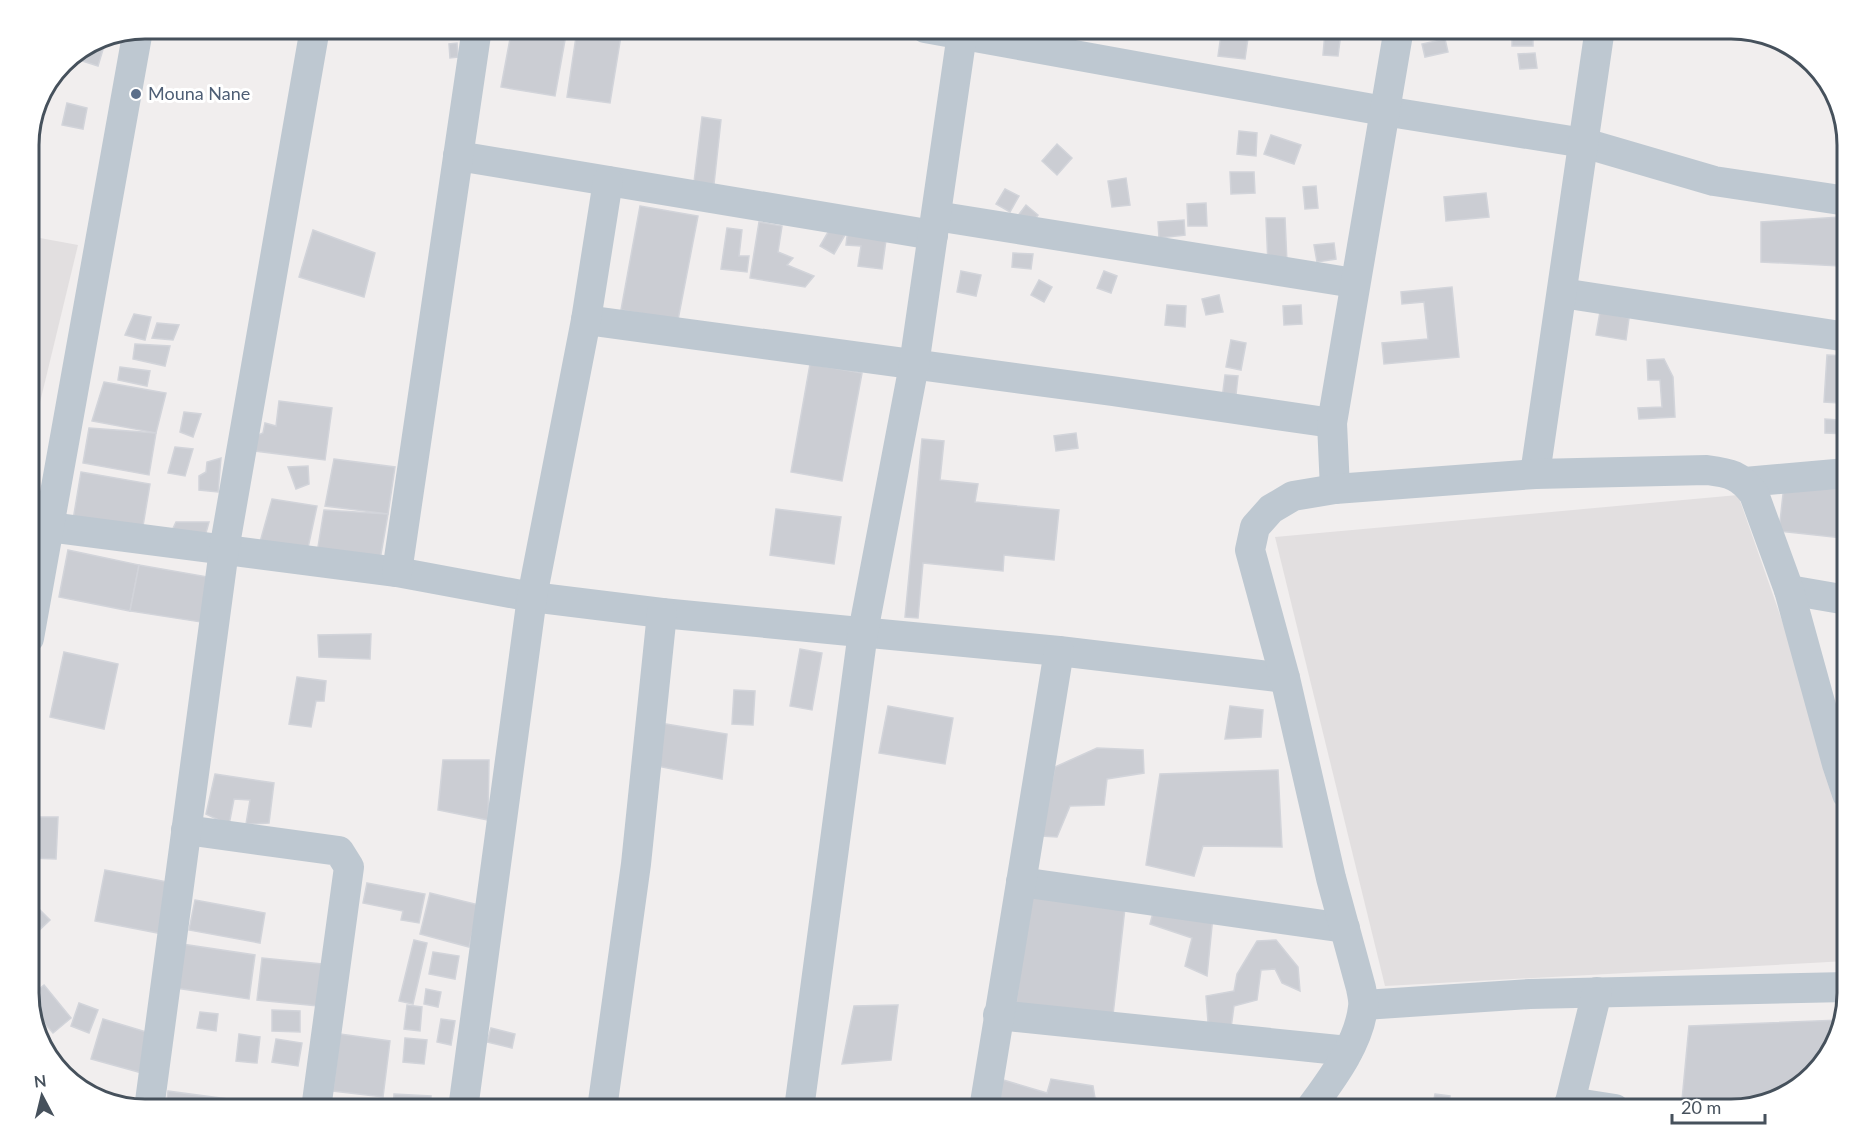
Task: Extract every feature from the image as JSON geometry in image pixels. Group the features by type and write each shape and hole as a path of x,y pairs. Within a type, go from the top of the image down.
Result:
{"street":[{"path":"150,1099 224,550 313,39"},
{"path":"398,572 475,39"},
{"path":"800,1099 863,632 914,365 961,39"},
{"path":"989,39 1384,111 1584,142 1714,181 1837,199"},
{"path":"1335,489 1332,423 1397,39"},
{"path":"1535,474 1598,39"},
{"path":"39,581 136,40"},
{"path":"458,156 608,181 1354,283"},
{"path":"464,1099 532,597 586,320 608,181"},
{"path":"1562,293 1837,335"},
{"path":"586,320 1332,423"},
{"path":"1317,1099 1348,1051 1364,1005 1331,878 1285,678 1250,550 1255,527 1270,509 1293,496 1335,489 1535,474 1707,470 1731,474 1745,482 1754,494 1789,590 1837,764"},
{"path":"1745,482 1837,474"},
{"path":"49,527 398,572 532,597 662,613 1059,651 1285,678"},
{"path":"1789,590 1837,597"},
{"path":"604,1099 636,864 662,613"},
{"path":"986,1099 1059,651"},
{"path":"186,830 339,851 349,867 317,1099"},
{"path":"1021,882 1345,928"},
{"path":"1364,1005 1530,994 1837,987"},
{"path":"1570,1099 1597,992"},
{"path":"998,1015 1348,1051"}],"shaded area":[{"path":"39,238 78,245 39,407"},
{"path":"1738,495 1837,777 1837,962 1385,986 1275,537"}],"building":[{"path":"510,39 565,39 555,96 501,87"},
{"path":"576,39 621,39 610,103 567,97"},
{"path":"1220,39 1248,39 1245,59 1218,56"},
{"path":"1324,39 1340,39 1338,56 1323,55"},
{"path":"1445,39 1448,52 1425,57 1422,44"},
{"path":"1512,39 1533,39 1533,46 1512,46"},
{"path":"457,43 458,57 450,58 449,44"},
{"path":"103,48 98,66 81,61"},
{"path":"1535,53 1537,68 1520,69 1518,54"},
{"path":"67,103 87,108 83,129 62,125"},
{"path":"702,117 721,120 714,184 694,182"},
{"path":"1239,131 1257,133 1256,156 1237,154"},
{"path":"1271,135 1301,145 1294,164 1264,154"},
{"path":"1057,144 1072,158 1057,175 1042,161"},
{"path":"1230,172 1254,172 1255,193 1231,194"},
{"path":"1126,178 1130,205 1112,207 1108,181"},
{"path":"1316,186 1318,208 1305,209 1303,187"},
{"path":"1005,189 1019,196 1010,212 996,204"},
{"path":"1486,193 1489,217 1446,221 1444,197"},
{"path":"1206,203 1207,226 1188,226 1187,204"},
{"path":"1026,205 1038,215 1029,227 1017,217"},
{"path":"640,206 698,216 678,320 621,310"},
{"path":"1837,217 1837,266 1761,262 1761,222"},
{"path":"1266,218 1285,218 1287,263 1268,264"},
{"path":"1184,220 1185,235 1159,238 1158,222"},
{"path":"759,222 782,226 778,252 793,258 787,265 814,276 805,287 750,278"},
{"path":"831,227 845,235 834,254 820,246"},
{"path":"727,228 742,230 739,256 749,256 747,272 721,269"},
{"path":"848,228 887,233 882,269 858,266 861,246 846,245"},
{"path":"313,230 375,253 364,297 299,277"},
{"path":"1334,243 1336,259 1317,262 1314,245"},
{"path":"1013,253 1033,254 1031,269 1012,267"},
{"path":"961,271 981,275 976,296 957,292"},
{"path":"1104,271 1117,276 1111,293 1097,288"},
{"path":"1039,280 1052,287 1044,302 1031,295"},
{"path":"1452,287 1459,357 1384,364 1382,343 1428,339 1424,302 1402,304 1401,292"},
{"path":"1219,295 1223,312 1206,315 1202,299"},
{"path":"1167,305 1186,306 1185,327 1165,325"},
{"path":"1301,305 1302,324 1284,325 1283,306"},
{"path":"1600,312 1629,318 1626,340 1596,335"},
{"path":"134,314 151,317 145,340 125,335"},
{"path":"157,323 179,325 173,340 152,338"},
{"path":"1231,340 1246,343 1241,370 1226,367"},
{"path":"135,344 170,346 165,366 133,359"},
{"path":"1827,355 1837,356 1837,403 1824,402"},
{"path":"1664,359 1673,377 1675,417 1639,419 1638,408 1662,407 1660,380 1648,380 1647,360"},
{"path":"810,364 862,373 842,481 791,472"},
{"path":"120,367 150,371 147,386 118,380"},
{"path":"1225,375 1238,376 1235,404 1222,399"},
{"path":"104,382 166,393 156,433 92,421"},
{"path":"279,401 332,408 325,460 255,451 256,436 263,433 265,423 276,426"},
{"path":"184,412 201,414 193,437 180,432"},
{"path":"1825,419 1837,420 1837,434 1825,433"},
{"path":"89,428 156,433 149,475 83,463"},
{"path":"1076,433 1078,448 1056,451 1054,436"},
{"path":"922,439 944,441 940,480 978,484 975,502 1059,510 1054,560 1004,555 1003,571 923,563 918,618 905,617"},
{"path":"175,447 193,449 185,476 168,473"},
{"path":"221,458 218,492 199,490 199,476 206,472 207,462"},
{"path":"334,459 395,467 388,514 325,506"},
{"path":"308,466 309,484 296,489 288,467"},
{"path":"81,472 150,484 142,532 73,520"},
{"path":"1837,479 1837,537 1779,531 1784,485"},
{"path":"272,499 317,506 308,548 260,542"},
{"path":"776,509 841,517 834,564 770,555"},
{"path":"324,510 388,514 380,560 317,553"},
{"path":"176,522 209,522 204,540 169,537"},
{"path":"68,550 139,565 130,611 59,597"},
{"path":"139,565 208,577 201,622 130,611"},
{"path":"371,634 370,659 319,657 318,635"},
{"path":"800,649 822,653 812,710 790,706"},
{"path":"64,652 118,664 104,729 50,717"},
{"path":"297,677 326,681 324,701 316,701 311,727 289,724"},
{"path":"734,690 755,691 753,725 732,724"},
{"path":"888,706 953,718 945,764 879,753"},
{"path":"1230,706 1263,710 1261,737 1225,739"},
{"path":"660,723 727,734 722,779 652,765"},
{"path":"1097,748 1143,750 1144,773 1107,779 1104,805 1070,806 1057,837 1041,836 1055,767"},
{"path":"443,760 489,760 488,820 438,810"},
{"path":"1278,770 1282,847 1203,846 1194,876 1146,865 1160,774"},
{"path":"215,774 274,783 269,823 246,824 250,800 234,799 229,825 206,814"},
{"path":"39,817 58,817 56,859 39,858"},
{"path":"105,870 173,883 163,934 95,921"},
{"path":"367,883 425,894 419,923 401,920 403,911 363,903"},
{"path":"430,893 479,905 469,947 420,934"},
{"path":"1030,897 1126,899 1113,1015 1016,1004"},
{"path":"195,900 265,913 260,943 189,930"},
{"path":"1155,905 1213,916 1207,976 1185,966 1192,938 1150,924"},
{"path":"39,909 50,920 39,930"},
{"path":"414,940 427,943 413,1004 399,1001"},
{"path":"1276,940 1298,967 1300,991 1282,983 1275,969 1261,970 1257,1000 1234,1006 1231,1028 1208,1022 1206,996 1234,991 1237,974 1257,941"},
{"path":"182,944 255,955 249,999 176,988"},
{"path":"433,952 459,956 455,979 429,974"},
{"path":"262,958 322,964 318,1006 257,1000"},
{"path":"44,985 71,1018 53,1033 44,1022 41,1014 39,989"},
{"path":"426,989 441,992 438,1007 424,1004"},
{"path":"79,1003 98,1010 89,1033 71,1026"},
{"path":"407,1005 422,1007 420,1031 404,1029"},
{"path":"898,1005 891,1060 842,1064 854,1006"},
{"path":"272,1010 300,1011 300,1032 272,1031"},
{"path":"200,1012 218,1014 216,1031 197,1028"},
{"path":"103,1019 153,1034 142,1073 91,1059"},
{"path":"441,1019 455,1021 451,1045 437,1042"},
{"path":"1833,1020 1823,1046 1815,1058 1796,1077 1772,1091 1731,1099 1682,1099 1689,1026"},
{"path":"491,1028 515,1034 512,1048 487,1042"},
{"path":"239,1034 260,1037 257,1063 236,1061"},
{"path":"340,1034 390,1041 383,1097 333,1091"},
{"path":"405,1038 427,1040 424,1064 403,1062"},
{"path":"276,1039 302,1043 298,1066 272,1062"},
{"path":"1000,1079 1047,1093 1051,1079 1093,1086 1095,1098 1098,1099 997,1099"},
{"path":"168,1091 228,1099 167,1099"},
{"path":"394,1094 431,1096 431,1099 394,1099"},
{"path":"1435,1094 1450,1096 1450,1099 1434,1099"}],"place":[{"name":"Mouna Nane","path":"136,94"}]}
